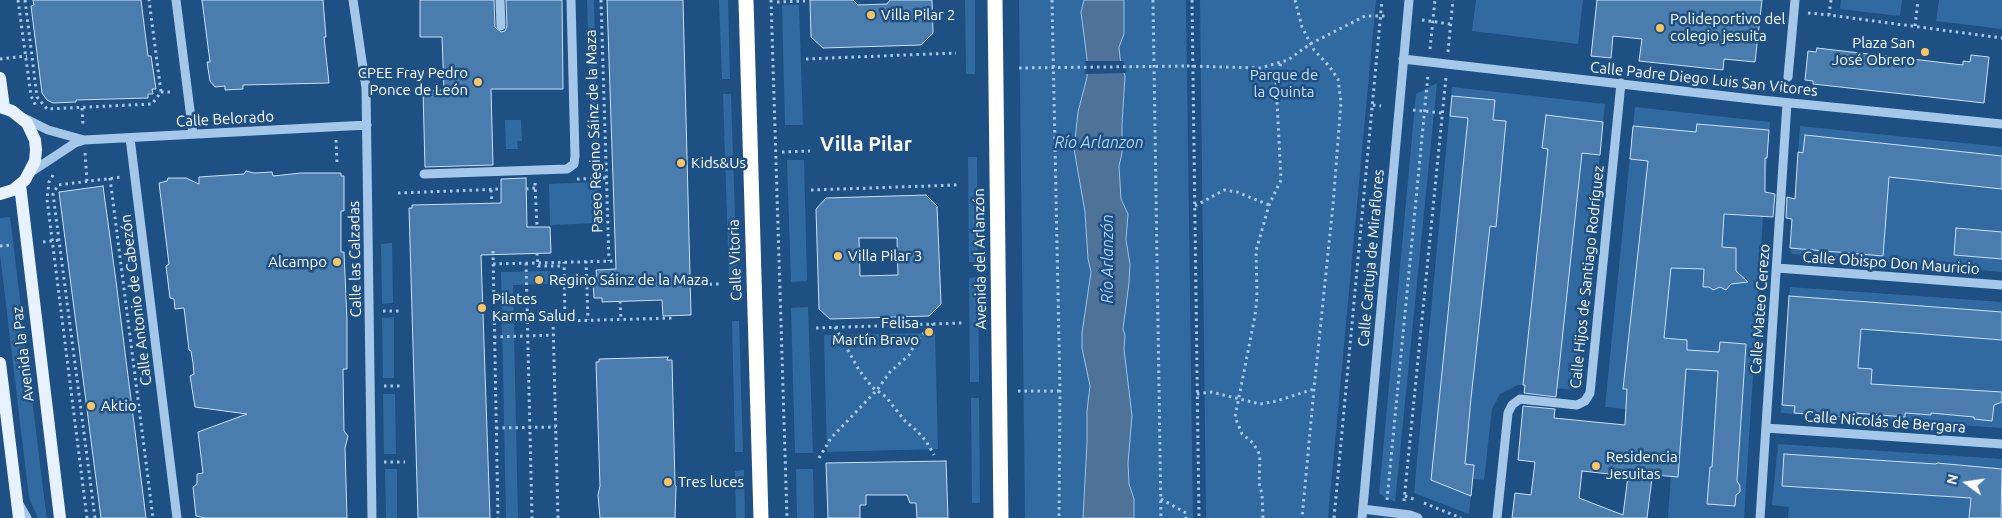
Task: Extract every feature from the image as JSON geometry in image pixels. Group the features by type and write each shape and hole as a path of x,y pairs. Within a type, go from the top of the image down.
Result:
{"highway":[{"name":"Calle Vitoria","path":"746,0 761,518"},
{"name":"Avenida del Arlanzón","path":"995,0 1001,518"}],"main road":[{"path":"0,78 2,107 20,116 35,140 35,161 31,172 20,185 0,194"},
{"name":"Avenida la Paz","path":"20,185 60,518"},
{"name":"Avenida la Paz","path":"0,363 19,518"}],"street":[{"path":"176,0 193,134"},
{"name":"Calle las Calzadas","path":"353,0 365,84 372,518"},
{"path":"500,0 501,26"},
{"path":"424,174 567,169 574,164 571,0"},
{"name":"Calle Cartuja de Miraflores","path":"1362,514 1408,0"},
{"path":"1788,77 1796,0"},
{"name":"Calle Padre Diego Luis San Vitores","path":"1403,59 2002,124"},
{"name":"Calle Hijos de Santiago Rodríguez","path":"1497,518 1508,413 1512,404 1520,399 1577,405 1586,401 1590,393 1621,84"},
{"name":"Calle Mateo Cerezo","path":"1760,518 1788,102"},
{"name":"Calle Belorado","path":"20,116 48,130 84,140"},
{"name":"Calle Belorado","path":"31,172 75,143 84,140 366,125"},
{"name":"Calle Antonio de Cabezón","path":"130,138 177,518"},
{"name":"Calle Obispo Don Mauricio","path":"1777,268 2002,285"},
{"name":"Calle Nicolás de Bergara","path":"1766,428 2002,444"},
{"name":"Avenida la Paz","path":"17,501 27,518"},
{"path":"1362,514 1410,515 1418,518"}],"path":[{"path":"18,0 31,96 41,112"},
{"path":"25,0 37,97 46,109 152,104 161,92 149,0"},
{"name":"Paseo Regino Sáinz de la Maza","path":"601,0 609,261"},
{"path":"771,0 787,518"},
{"path":"1052,0 1060,391 1060,518"},
{"path":"1153,0 1161,518"},
{"path":"1192,0 1199,518"},
{"path":"1295,0 1302,27 1310,44 1338,79 1341,102 1333,205 1302,518"},
{"path":"1334,518 1382,0"},
{"path":"1431,41 1435,0"},
{"path":"1448,53 1453,0"},
{"path":"1831,0 1829,16 2002,38"},
{"path":"1915,26 1918,0"},
{"path":"777,2 805,1"},
{"path":"1020,68 1187,66 1260,68 1288,60 1310,44 1365,16 1388,16"},
{"path":"1421,20 1450,24"},
{"path":"806,58 956,53"},
{"path":"0,59 32,55"},
{"path":"1263,518 1262,494 1259,483 1260,455 1253,443 1242,434 1235,417 1255,316 1257,297 1256,251 1269,204 1281,180 1276,82 1281,62"},
{"path":"1404,504 1446,74"},
{"path":"1387,496 1427,84"},
{"path":"1373,105 1381,106"},
{"path":"82,108 83,124"},
{"path":"1411,110 1442,113"},
{"path":"336,139 337,164"},
{"path":"782,152 810,151"},
{"path":"85,154 87,180"},
{"path":"58,170 49,182 47,199 86,518"},
{"path":"95,518 54,194 58,185 110,178 153,518"},
{"path":"571,180 606,178"},
{"path":"536,227 535,181 544,181"},
{"path":"811,190 957,185"},
{"path":"526,188 535,188"},
{"path":"398,193 501,189"},
{"path":"492,190 492,203"},
{"path":"1195,206 1224,190 1237,192 1269,204"},
{"path":"52,241 60,240"},
{"path":"493,251 498,518"},
{"path":"537,253 538,266 586,261 616,261"},
{"path":"586,261 588,320"},
{"path":"493,264 551,262 564,264"},
{"path":"526,263 532,518"},
{"path":"564,264 565,321"},
{"path":"690,285 719,284"},
{"path":"620,301 621,320"},
{"path":"380,311 401,311"},
{"path":"558,518 553,321 675,318"},
{"path":"816,328 962,323"},
{"path":"819,458 830,438 877,390 890,372 909,355 917,340 933,324"},
{"path":"835,327 859,370 886,397 905,422 926,441 934,455"},
{"path":"494,337 554,335"},
{"path":"381,386 403,386"},
{"path":"1197,394 1211,392 1260,404 1314,389"},
{"path":"1018,391 1060,391"},
{"path":"496,428 556,427"},
{"path":"383,462 405,462"},
{"path":"1404,496 1461,518"},
{"path":"1161,499 1186,513 1186,518"}],"green space":[{"path":"587,0 594,0 598,175 593,176"},
{"path":"719,0 728,0 730,79 722,79"},
{"path":"965,0 975,0 975,74 966,74"},
{"path":"1019,0 1186,0 1193,518 1025,518"},
{"name":"Parque de la Quinta","path":"1200,0 1376,0 1328,518 1206,518"},
{"path":"1476,0 1583,0 1578,44 1472,31"},
{"path":"1841,0 1902,0 1900,16 1840,9"},
{"path":"1939,0 2002,0 2002,29 1936,21"},
{"path":"782,5 799,5 803,125 785,125"},
{"path":"1437,83 1395,502 1379,494 1416,94"},
{"path":"1452,87 1605,104 1576,390 1518,385 1500,394 1492,409 1484,480 1473,479 1469,514 1414,493"},
{"path":"723,94 731,94 737,279 729,279"},
{"path":"1635,107 1770,122 1765,187 1692,182 1690,212 1763,217 1744,518 1668,518 1675,414 1605,407"},
{"path":"505,120 521,120 522,141 517,141 518,149 506,149"},
{"path":"1800,126 2002,147 2002,272 1792,254"},
{"path":"968,157 977,157 978,262 969,262"},
{"path":"787,160 804,160 807,281 791,282"},
{"path":"598,182 600,223 550,225 549,184"},
{"path":"10,217 47,518 38,518 29,498 0,254 0,218"},
{"path":"392,243 393,303 382,304 381,244"},
{"path":"550,271 550,284 513,285 518,518 506,518 501,272"},
{"path":"978,277 979,382 970,382 969,278"},
{"path":"1790,287 2002,302 2002,428 1781,413"},
{"path":"808,307 813,453 795,453 791,308"},
{"path":"394,317 394,378 383,378 382,318"},
{"path":"732,321 739,321 743,452 735,452"},
{"path":"935,333 938,449 827,452 824,335"},
{"path":"383,394 395,394 396,454 384,454"},
{"path":"971,398 979,398 980,503 972,503"},
{"path":"1778,444 2002,459 2001,518 1788,518 1789,507 1772,505"},
{"path":"385,469 397,469 397,518 386,518"},
{"path":"796,469 813,469 814,518 797,518"},
{"path":"744,470 745,518 736,518 735,471"}],"water":[{"name":"Río Arlanzon","path":"1084,0 1124,0 1124,34 1119,47 1125,76 1122,153 1119,166 1121,199 1128,214 1126,240 1130,264 1123,329 1132,416 1128,463 1129,484 1134,499 1134,518 1083,518 1087,411 1090,386 1082,348 1082,333 1091,272 1088,259 1085,212 1074,149 1078,112 1087,77 1087,59 1081,12"}],"pier":[{"path":"1085,61 1123,61 1127,73 1085,74"}],"building":[{"path":"33,0 141,0 148,56 151,56 156,89 152,89 153,94 148,94 148,98 76,100 76,102 53,103 47,100 42,93 31,6 34,5"},
{"path":"202,0 323,0 326,37 324,37 329,83 243,85 243,89 225,90 225,86 215,87 210,81 207,62 210,62"},
{"name":"CPEE Fray Pedro Ponce de León","path":"420,0 494,0 495,27 501,32 505,31 507,26 506,0 562,0 563,89 491,89 493,165 425,167 423,91 444,90 442,37 420,37"},
{"path":"607,0 683,0 691,315 663,316 662,300 602,302 602,298 594,298 593,282 597,282 596,270 616,269"},
{"name":"Villa Pilar 2","path":"810,0 853,0 858,5 887,4 890,0 932,0 933,33 921,45 823,48 811,37"},
{"name":"Polideportivo del colegio jesuita","path":"1597,0 1762,0 1755,62 1724,59 1723,70 1639,61 1642,39 1613,36 1611,58 1591,56"},
{"path":"1817,48 1963,65 1963,61 1970,62 1971,55 1989,57 1984,103 1813,84 1813,81 1805,80 1808,51 1816,52"},
{"path":"1452,96 1495,100 1493,120 1506,121 1496,227 1490,226 1471,398 1465,464 1474,465 1471,496 1431,480 1468,118 1450,116"},
{"path":"1546,115 1603,122 1600,155 1582,153 1556,397 1524,393 1525,385 1523,385 1548,149 1542,148"},
{"path":"1697,124 1769,130 1767,158 1765,158 1765,192 1775,194 1773,217 1724,214 1722,247 1736,248 1736,271 1748,282 1731,284 1726,290 1720,287 1713,290 1709,287 1703,287 1704,269 1671,268 1664,338 1687,340 1687,350 1719,352 1720,342 1746,344 1737,481 1740,486 1740,492 1736,495 1735,506 1707,504 1710,467 1712,467 1718,371 1686,369 1678,477 1655,475 1655,479 1652,478 1647,518 1512,518 1515,493 1531,495 1535,462 1518,460 1523,406 1555,409 1554,418 1625,425 1627,389 1623,389 1648,161 1630,159 1633,126 1696,132","holes":["1582,471 1628,476 1623,515 1579,498"]},
{"path":"1805,135 2002,156 2002,189 1889,177 1883,256 1790,248 1792,219 1786,218 1787,197 1795,199 1798,152 1803,153"},
{"path":"246,171 254,173 272,172 273,176 301,173 341,173 341,176 344,176 344,211 341,211 341,252 344,252 347,320 347,369 343,369 344,431 348,436 345,448 347,518 205,518 196,516 193,487 197,484 197,474 203,473 198,432 247,414 195,407 190,376 194,374 193,363 191,351 189,350 184,308 175,309 174,299 170,298 166,266 169,264 159,183 167,181 168,178 186,178 199,184 199,177 244,174"},
{"path":"526,178 527,227 550,227 551,253 481,255 490,518 418,518 409,208 412,208 412,205 501,203 501,179"},
{"path":"103,186 146,518 101,518 59,192"},
{"name":"Villa Pilar 3","path":"926,195 937,206 941,304 929,316 830,319 819,309 816,209 826,198","holes":["859,238 897,238 898,275 860,276"]},
{"path":"1956,228 2002,232 2002,259 1954,255"},
{"path":"1789,296 2002,312 2002,340 1861,329 1858,368 1872,369 1871,384 2002,392 2002,402 1994,405 1992,421 1974,419 1974,417 1931,413 1931,415 1905,413 1905,417 1855,413 1854,418 1794,413 1795,406 1782,405"},
{"path":"668,357 667,360 672,360 676,486 675,518 600,518 596,362 599,362 599,359"},
{"path":"1784,454 1937,463 2002,469 2001,518 1969,518 1971,498 1782,486"},
{"path":"946,461 948,518 917,518 916,503 910,503 907,495 866,495 866,505 860,505 860,518 828,518 826,463"}],"place":[{"name":"Villa Pilar 2","path":"871,15"},
{"name":"Polideportivo del colegio jesuita","path":"1660,28"},
{"name":"Plaza San José Obrero","path":"1925,52"},
{"name":"CPEE Fray Pedro Ponce de León","path":"478,82"},
{"name":"Kids&Us","path":"681,163"},
{"name":"Villa Pilar 3","path":"838,256"},
{"name":"Alcampo","path":"337,262"},
{"name":"Regino Sáinz de la Maza","path":"539,280"},
{"name":"Pilates Karma Salud","path":"482,308"},
{"name":"Felisa Martín Bravo","path":"929,332"},
{"name":"Aktio","path":"91,406"},
{"name":"Residencia Jesuitas","path":"1596,466"},
{"name":"Tres luces","path":"668,482"}],"district":[{"name":"Villa Pilar","path":"866,144"}],"water label":[{"name":"Río Arlanzón","path":"1108,259"}]}
